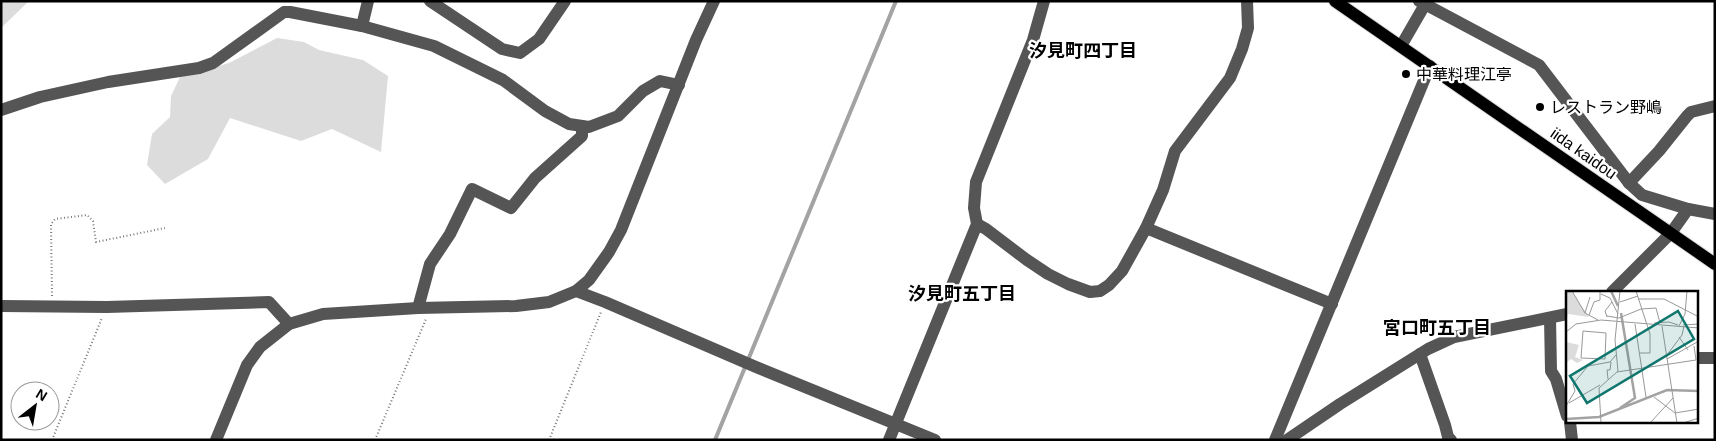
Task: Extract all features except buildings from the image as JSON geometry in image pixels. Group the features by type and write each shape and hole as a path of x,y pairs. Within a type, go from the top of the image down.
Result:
{"main road":[{"name":"iida kaidou","path":"1335,1 1715,264"}],"street":[{"path":"362,26 368,1"},
{"path":"430,1 502,49 520,53 539,39 564,1"},
{"path":"216,440 247,365 260,347 289,324 323,314 424,308 516,306 549,302 576,291 588,280 609,252 621,230 696,40 714,1"},
{"path":"889,440 977,224 974,208 976,182 1033,40 1044,1"},
{"path":"977,224 1048,274 1068,284 1090,292 1100,291 1109,285 1122,271 1146,228 1163,190 1175,151 1230,78 1248,28 1247,1"},
{"path":"1400,46 1424,2 1539,65 1629,183 1642,195 1688,209 1715,214"},
{"path":"1,110 40,97 98,84 199,68 213,63 224,56 284,12 362,26 434,46 503,80 545,111 569,124 589,127 618,116 643,91 660,81 679,85"},
{"path":"1275,440 1430,66"},
{"path":"1629,183 1659,151 1691,112 1715,106"},
{"path":"424,308 430,264 450,234 472,189 511,208 535,178 582,136 582,126"},
{"path":"1613,291 1671,233 1688,209"},
{"path":"1146,228 1332,304"},
{"path":"576,291 935,440"},
{"path":"1,306 107,307 269,302 289,324"},
{"path":"1287,440 1420,354 1454,337 1566,314"},
{"path":"1550,318 1551,371 1556,379 1566,413"},
{"path":"1420,354 1448,437 1451,440"},
{"path":"1698,358 1715,358"},
{"path":"1570,424 1572,440"}],"path":[{"path":"52,305 51,224 55,219 87,215 93,221 96,242 165,228"},
{"path":"549,440 605,302"},
{"path":"52,440 107,307"},
{"path":"375,440 424,308"}],"shaded area":[{"path":"1,1 29,1 1,28"},
{"path":"277,38 304,42 319,50 363,60 388,76 381,152 332,129 301,141 230,118 208,159 165,184 147,165 152,134 170,117 171,96 180,77 229,63"}],"waterway":[{"path":"715,440 896,1"}],"place":[{"name":"中華料理江亭","path":"1406,74"},
{"name":"レストラン野嶋","path":"1540,107"}],"district":[{"name":"汐見町四丁目","path":"1083,51"},
{"name":"汐見町五丁目","path":"962,294"},
{"name":"宮口町五丁目","path":"1437,328"}]}
